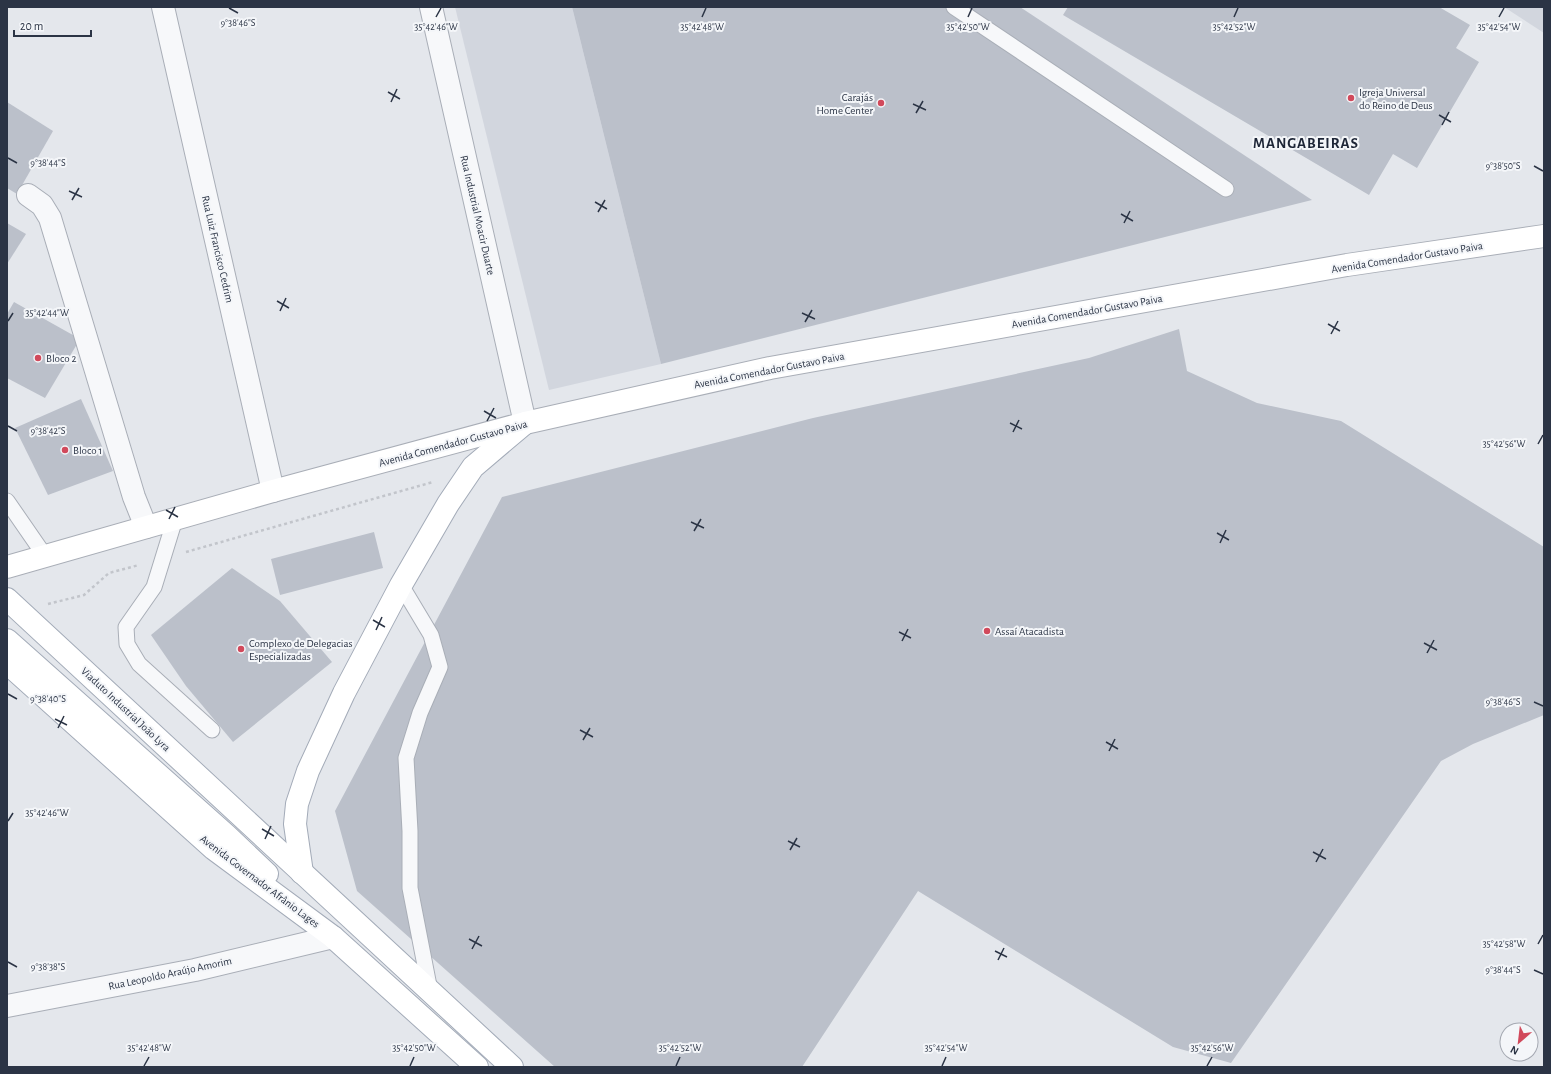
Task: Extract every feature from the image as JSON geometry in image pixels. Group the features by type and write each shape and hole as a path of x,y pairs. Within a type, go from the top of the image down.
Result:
{"main road":[{"name":"Avenida Comendador Gustavo Paiva","path":"7,567 273,491 525,423 770,368 1347,265 1544,236"},
{"path":"512,1067 302,873 295,824 298,804 308,771 344,693 401,584 448,504 473,467 525,423"},
{"name":"Viaduto Industrial João Lyra","path":"7,599 302,873"},
{"path":"7,640 226,835 333,937"},
{"name":"Avenida Governador Afrânio Lages","path":"7,663 214,849 333,937 477,1067"}],"street":[{"name":"Rua Luiz Francisco Cedrim","path":"163,7 273,491"},
{"name":"Rua Industrial Moacir Duarte","path":"431,7 525,423"},
{"path":"28,195 42,205 50,218 134,497 146,527"},
{"name":"Rua Leopoldo Araújo Amorim","path":"7,1006 194,970 333,937"}],"lane":[{"path":"954,7 1226,189"},
{"path":"7,500 45,556"},
{"path":"175,519 154,587 126,627 127,644 139,664 212,730"},
{"path":"401,584 431,635 440,667 420,713 406,758 410,831 410,888 430,991"}],"path":[{"path":"46,604 84,595 109,573 163,559 445,478 460,486"}],"shaded area":[{"path":"455,7 572,7 661,364 549,390"},
{"path":"1504,7 1544,7 1544,33"}],"building":[{"name":"Carajás Home Center","path":"572,7 1020,7 1312,200 661,364"},
{"name":"Igreja Universal do Reino de Deus","path":"1068,7 1439,7 1470,25 1456,48 1479,62 1417,168 1393,154 1369,195 1063,15"},
{"path":"7,102 53,131 17,194 7,188"},
{"path":"7,223 26,234 7,264"},
{"name":"Bloco 2","path":"14,302 80,339 45,398 7,378 7,314"},
{"name":"Assaí Atacadista","path":"1179,329 1187,371 1257,403 1341,421 1544,547 1544,715 1473,744 1441,761 1231,1063 1173,1047 918,891 802,1067 555,1067 357,891 335,811 502,497 813,418 1089,358"},
{"name":"Bloco 1","path":"81,399 113,471 48,495 15,428"},
{"path":"374,532 383,568 280,595 271,559"},
{"name":"Complexo de Delegacias Especializadas","path":"232,568 280,601 332,662 233,742 186,686 151,635"}],"place":[{"name":"Igreja Universal do Reino de Deus","path":"1351,98"},
{"name":"Carajás Home Center","path":"881,103"},
{"name":"Bloco 2","path":"38,358"},
{"name":"Bloco 1","path":"65,450"},
{"name":"Assaí Atacadista","path":"987,631"},
{"name":"Complexo de Delegacias Especializadas","path":"241,649"}],"district":[{"name":"MANGABEIRAS","path":"1306,143"}]}
